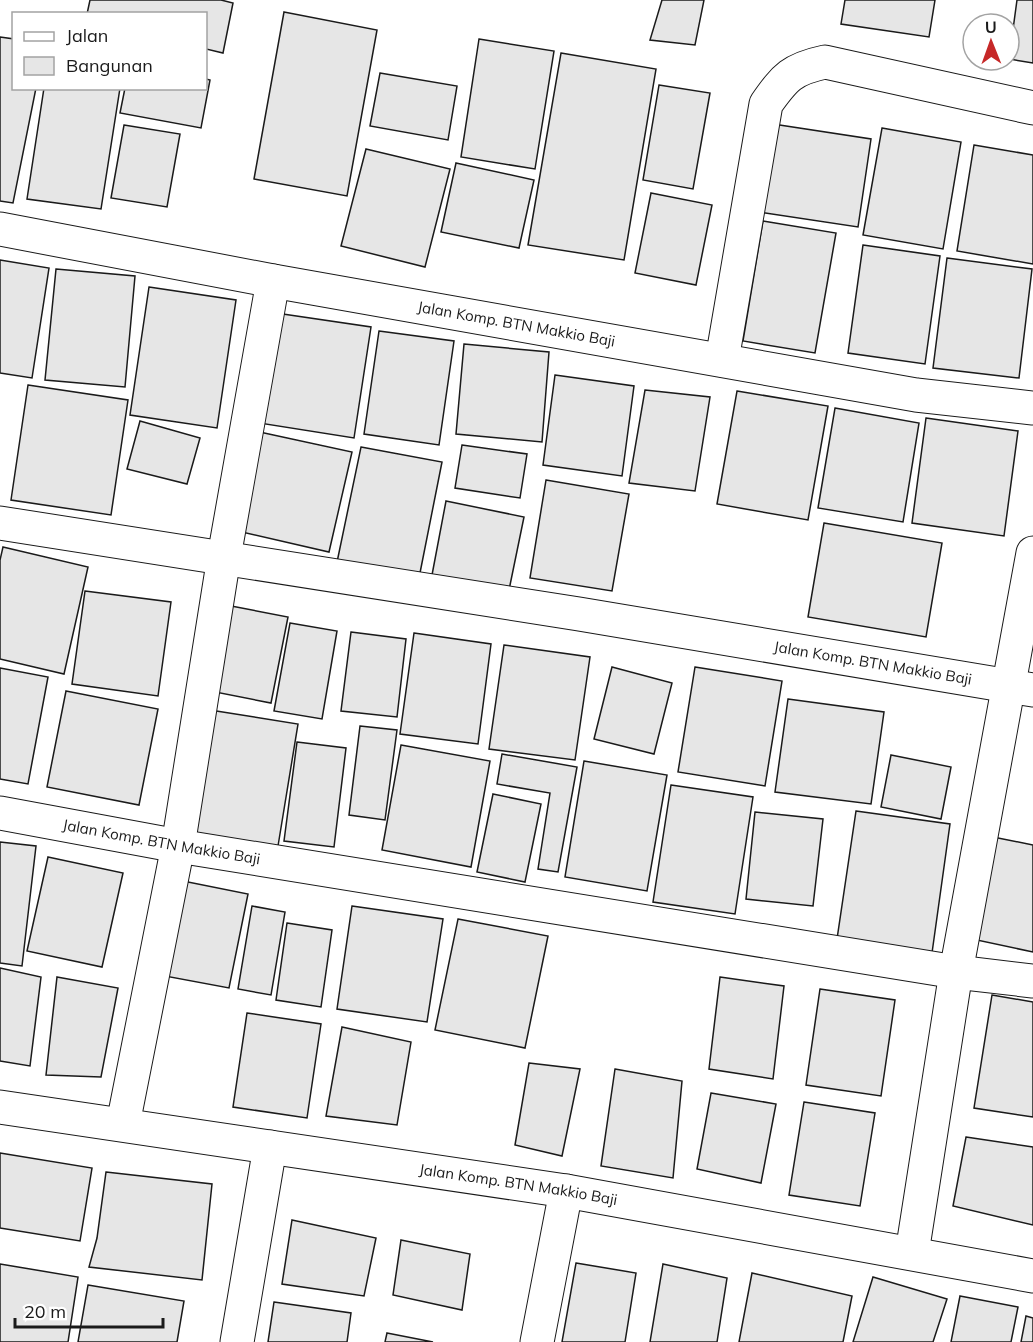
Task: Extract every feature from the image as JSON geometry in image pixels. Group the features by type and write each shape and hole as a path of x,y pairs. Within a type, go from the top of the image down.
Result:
{"street":[{"path":"722,360 766,104 784,78 801,67 825,62 1033,108"},
{"name":"Jalan Komp. BTN Makkio Baji","path":"0,229 916,395 1033,408"},
{"path":"123,1124 178,846 224,557 273,280"},
{"name":"Jalan Komp. BTN Makkio Baji","path":"0,523 224,557 1022,688"},
{"path":"912,1253 956,972 1022,688 1033,553"},
{"name":"Jalan Komp. BTN Makkio Baji","path":"0,813 178,846 956,972 1033,981"},
{"name":"Jalan Komp. BTN Makkio Baji","path":"0,1107 566,1191 1033,1276"},
{"path":"237,1342 270,1147"},
{"path":"537,1342 566,1191"}],"building":[{"path":"90,0 221,0 233,3 223,53 207,49 207,12 87,12"},
{"path":"662,0 704,0 695,45 650,40"},
{"path":"845,0 935,0 929,37 841,24"},
{"path":"1017,0 1033,0 1033,63 1021,61 1021,12 1015,12"},
{"path":"284,12 377,30 347,196 254,179"},
{"path":"0,37 12,39 12,90 36,90 13,203 0,201"},
{"path":"479,39 554,51 535,169 461,157"},
{"path":"561,53 656,69 624,260 528,245"},
{"path":"380,73 457,86 448,140 370,126"},
{"path":"207,79 210,80 201,128 120,113 125,90 207,90"},
{"path":"659,85 710,93 693,189 643,180"},
{"path":"44,90 120,90 101,209 27,199"},
{"path":"773,124 871,139 858,227 759,212"},
{"path":"124,125 180,134 167,207 111,198"},
{"path":"882,128 961,142 943,249 863,235"},
{"path":"974,145 1033,155 1033,264 957,251"},
{"path":"366,149 450,169 425,267 341,246"},
{"path":"456,163 534,180 519,248 441,232"},
{"path":"651,193 712,205 696,285 635,273"},
{"path":"763,221 836,233 815,353 743,341"},
{"path":"863,245 940,256 925,364 848,353"},
{"path":"947,258 1032,269 1019,378 933,368"},
{"path":"0,260 49,268 32,378 0,373"},
{"path":"56,269 135,276 125,387 45,380"},
{"path":"149,287 236,300 217,428 130,415"},
{"path":"276,313 371,327 354,438 259,423"},
{"path":"379,331 454,341 439,445 364,434"},
{"path":"464,344 549,352 542,442 456,434"},
{"path":"555,375 634,386 622,476 543,465"},
{"path":"28,385 128,400 111,515 11,500"},
{"path":"645,390 710,397 695,491 629,483"},
{"path":"737,391 828,406 808,520 717,504"},
{"path":"835,408 919,423 903,522 818,508"},
{"path":"926,418 1018,431 1004,536 912,523"},
{"path":"140,421 200,438 187,484 127,469"},
{"path":"255,431 352,452 329,552 233,530"},
{"path":"462,445 527,454 520,498 455,488"},
{"path":"361,447 442,462 418,583 336,567"},
{"path":"546,480 629,494 612,591 530,578"},
{"path":"446,501 524,517 509,590 432,575"},
{"path":"824,523 942,543 926,637 808,617"},
{"path":"3,547 88,567 64,674 0,659 0,560"},
{"path":"85,591 171,602 158,696 72,684"},
{"path":"226,605 288,617 271,703 210,691"},
{"path":"290,623 337,631 322,719 274,711"},
{"path":"351,632 406,639 397,717 341,711"},
{"path":"414,633 491,644 478,744 400,734"},
{"path":"504,645 590,657 575,760 489,749"},
{"path":"612,667 672,683 654,754 594,739"},
{"path":"695,667 782,681 765,786 678,772"},
{"path":"0,668 48,677 28,784 0,779"},
{"path":"66,691 158,709 139,805 47,787"},
{"path":"788,699 884,712 871,804 775,792"},
{"path":"210,710 298,724 278,846 190,832"},
{"path":"360,726 397,730 385,820 349,815"},
{"path":"297,742 346,748 334,847 284,841"},
{"path":"401,745 490,761 471,867 382,850"},
{"path":"502,754 577,767 558,872 538,869 550,793 497,784"},
{"path":"891,755 951,767 941,819 881,807"},
{"path":"584,761 667,775 647,891 565,877"},
{"path":"671,785 753,797 735,914 653,902"},
{"path":"493,794 541,804 525,882 477,872"},
{"path":"856,811 950,824 932,953 837,939"},
{"path":"755,812 823,819 813,906 746,899"},
{"path":"993,837 1033,845 1033,952 972,939"},
{"path":"0,842 36,846 22,966 0,963"},
{"path":"48,857 123,873 102,967 27,951"},
{"path":"173,879 248,894 229,988 154,974"},
{"path":"252,906 285,912 271,995 238,989"},
{"path":"352,906 443,919 427,1022 337,1009"},
{"path":"458,919 548,936 525,1048 435,1030"},
{"path":"287,923 332,930 321,1007 276,1000"},
{"path":"0,968 41,977 30,1066 0,1061"},
{"path":"57,977 118,988 101,1077 46,1075"},
{"path":"720,977 784,986 773,1079 709,1069"},
{"path":"820,989 895,1000 881,1096 806,1085"},
{"path":"992,995 1033,1002 1033,1117 974,1108"},
{"path":"247,1013 321,1024 307,1118 233,1107"},
{"path":"342,1027 411,1042 397,1125 326,1116"},
{"path":"529,1063 580,1069 562,1156 515,1145"},
{"path":"615,1069 682,1081 673,1178 601,1166"},
{"path":"711,1093 776,1104 761,1183 697,1169"},
{"path":"804,1102 875,1113 860,1206 789,1195"},
{"path":"966,1137 1033,1147 1033,1225 953,1206"},
{"path":"0,1153 92,1168 80,1241 0,1228"},
{"path":"106,1172 212,1184 202,1280 89,1267 97,1238"},
{"path":"292,1220 376,1238 364,1296 282,1284"},
{"path":"401,1240 470,1254 462,1310 393,1295"},
{"path":"576,1263 636,1273 625,1342 562,1342"},
{"path":"0,1264 78,1277 68,1342 0,1342"},
{"path":"663,1264 727,1278 717,1342 650,1342"},
{"path":"752,1273 852,1296 843,1342 739,1342"},
{"path":"873,1277 947,1299 933,1342 853,1342"},
{"path":"88,1285 184,1301 177,1342 78,1342"},
{"path":"960,1296 1018,1307 1011,1342 951,1342"},
{"path":"274,1302 351,1313 347,1342 268,1342"},
{"path":"1026,1316 1033,1318 1033,1342 1021,1342"},
{"path":"387,1333 433,1342 385,1342"}]}
